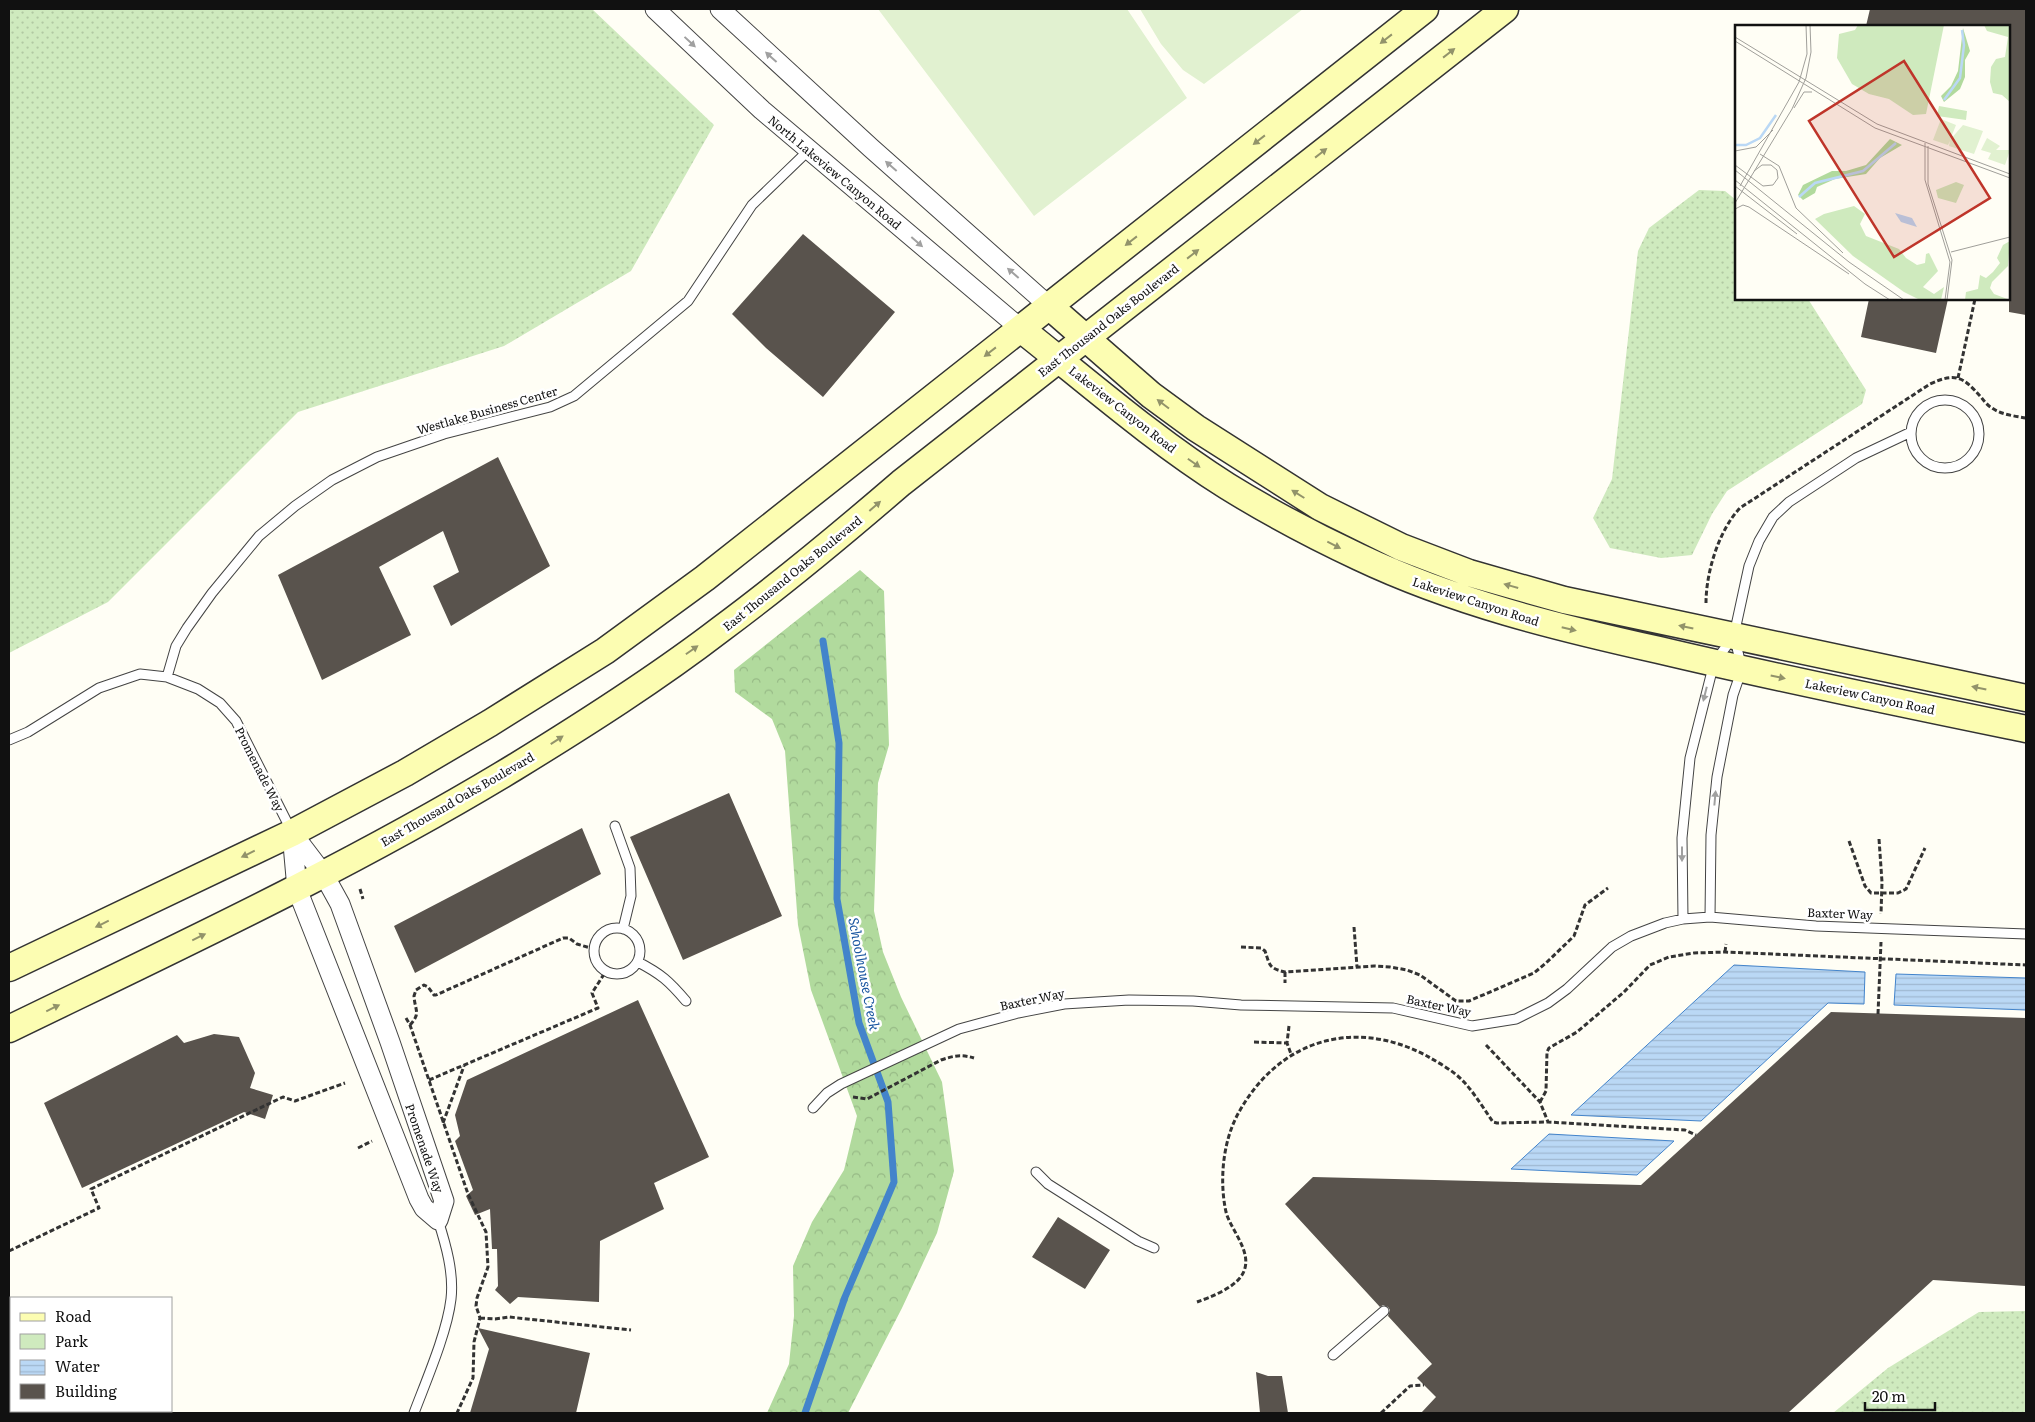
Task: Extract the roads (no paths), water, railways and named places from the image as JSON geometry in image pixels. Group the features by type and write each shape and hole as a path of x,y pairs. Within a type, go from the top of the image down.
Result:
{"main road":[{"path":"9,968 292,832 420,764 606,651 705,578 1425,9"},
{"name":"East Thousand Oaks Boulevard","path":"9,1029 297,889 440,811 516,766 628,694 721,630 901,483 1505,9"},
{"name":"Lakeview Canyon Road","path":"1049,306 1151,394 1196,428 1320,507 1378,537 1470,573 1518,588 1582,604 2026,698"},
{"name":"Lakeview Canyon Road","path":"1021,329 1125,412 1226,485 1310,533 1360,558 1414,581 1490,608 1550,625 1714,663 2026,730"}],"street":[{"name":"North Lakeview Canyon Road","path":"655,9 762,110 1021,329"},
{"path":"720,9 864,142 1049,306"},
{"name":"Promenade Way","path":"292,832 324,874 340,904 390,1042 444,1201 438,1220 424,1208 419,1199 297,889 292,832"}],"lane":[{"name":"Westlake Business Center","path":"167,677 176,646 212,593 259,536 294,506 332,480 377,457 444,434 550,407 574,396 688,301 752,205 810,149"},
{"path":"1683,919 1682,838 1690,758 1714,663 1734,635 1749,566 1759,540 1773,517 1789,502 1856,458 1911,432 1914,421 1920,411 1928,404 1939,400 1961,403 1970,410 1977,420 1979,442 1967,460 1957,466 1946,468 1935,466 1925,461 1917,453 1912,443 1911,432"},
{"path":"1710,917 1711,835 1717,776 1734,695 1742,669 1734,635"},
{"name":"Promenade Way","path":"9,740 28,732 99,688 140,674 167,677 198,689 220,703 236,721 292,832"},
{"path":"615,826 630,868 631,896 623,929"},
{"name":"Baxter Way","path":"813,1108 827,1093 841,1084 959,1029 1018,1013 1064,1004 1129,1000 1193,1001 1241,1005 1393,1008 1472,1026 1516,1019 1548,1003 1612,947 1631,936 1665,923 1683,919 1710,917 1816,926 2026,934"},
{"path":"614,928 623,929 634,935 638,941 640,954 638,962 620,974 606,971 596,961 594,949 596,942 602,934 614,928"},
{"path":"638,962 658,972 670,981 686,1001"},
{"path":"1036,1172 1048,1184 1138,1241 1154,1248"},
{"path":"414,1413 447,1321 451,1298 448,1249 438,1220"},
{"path":"1333,1355 1384,1311"}],"water":[{"path":"1734,965 1865,972 1864,1004 1828,1003 1701,1121 1571,1115"},
{"path":"1896,974 2026,978 2026,1010 1894,1005"},
{"path":"1549,1134 1674,1141 1637,1175 1511,1169"}],"waterway":[{"name":"Schoolhouse Creek","path":"805,1413 845,1297 894,1182 888,1102 859,1023 837,899 839,743 823,641"}]}
